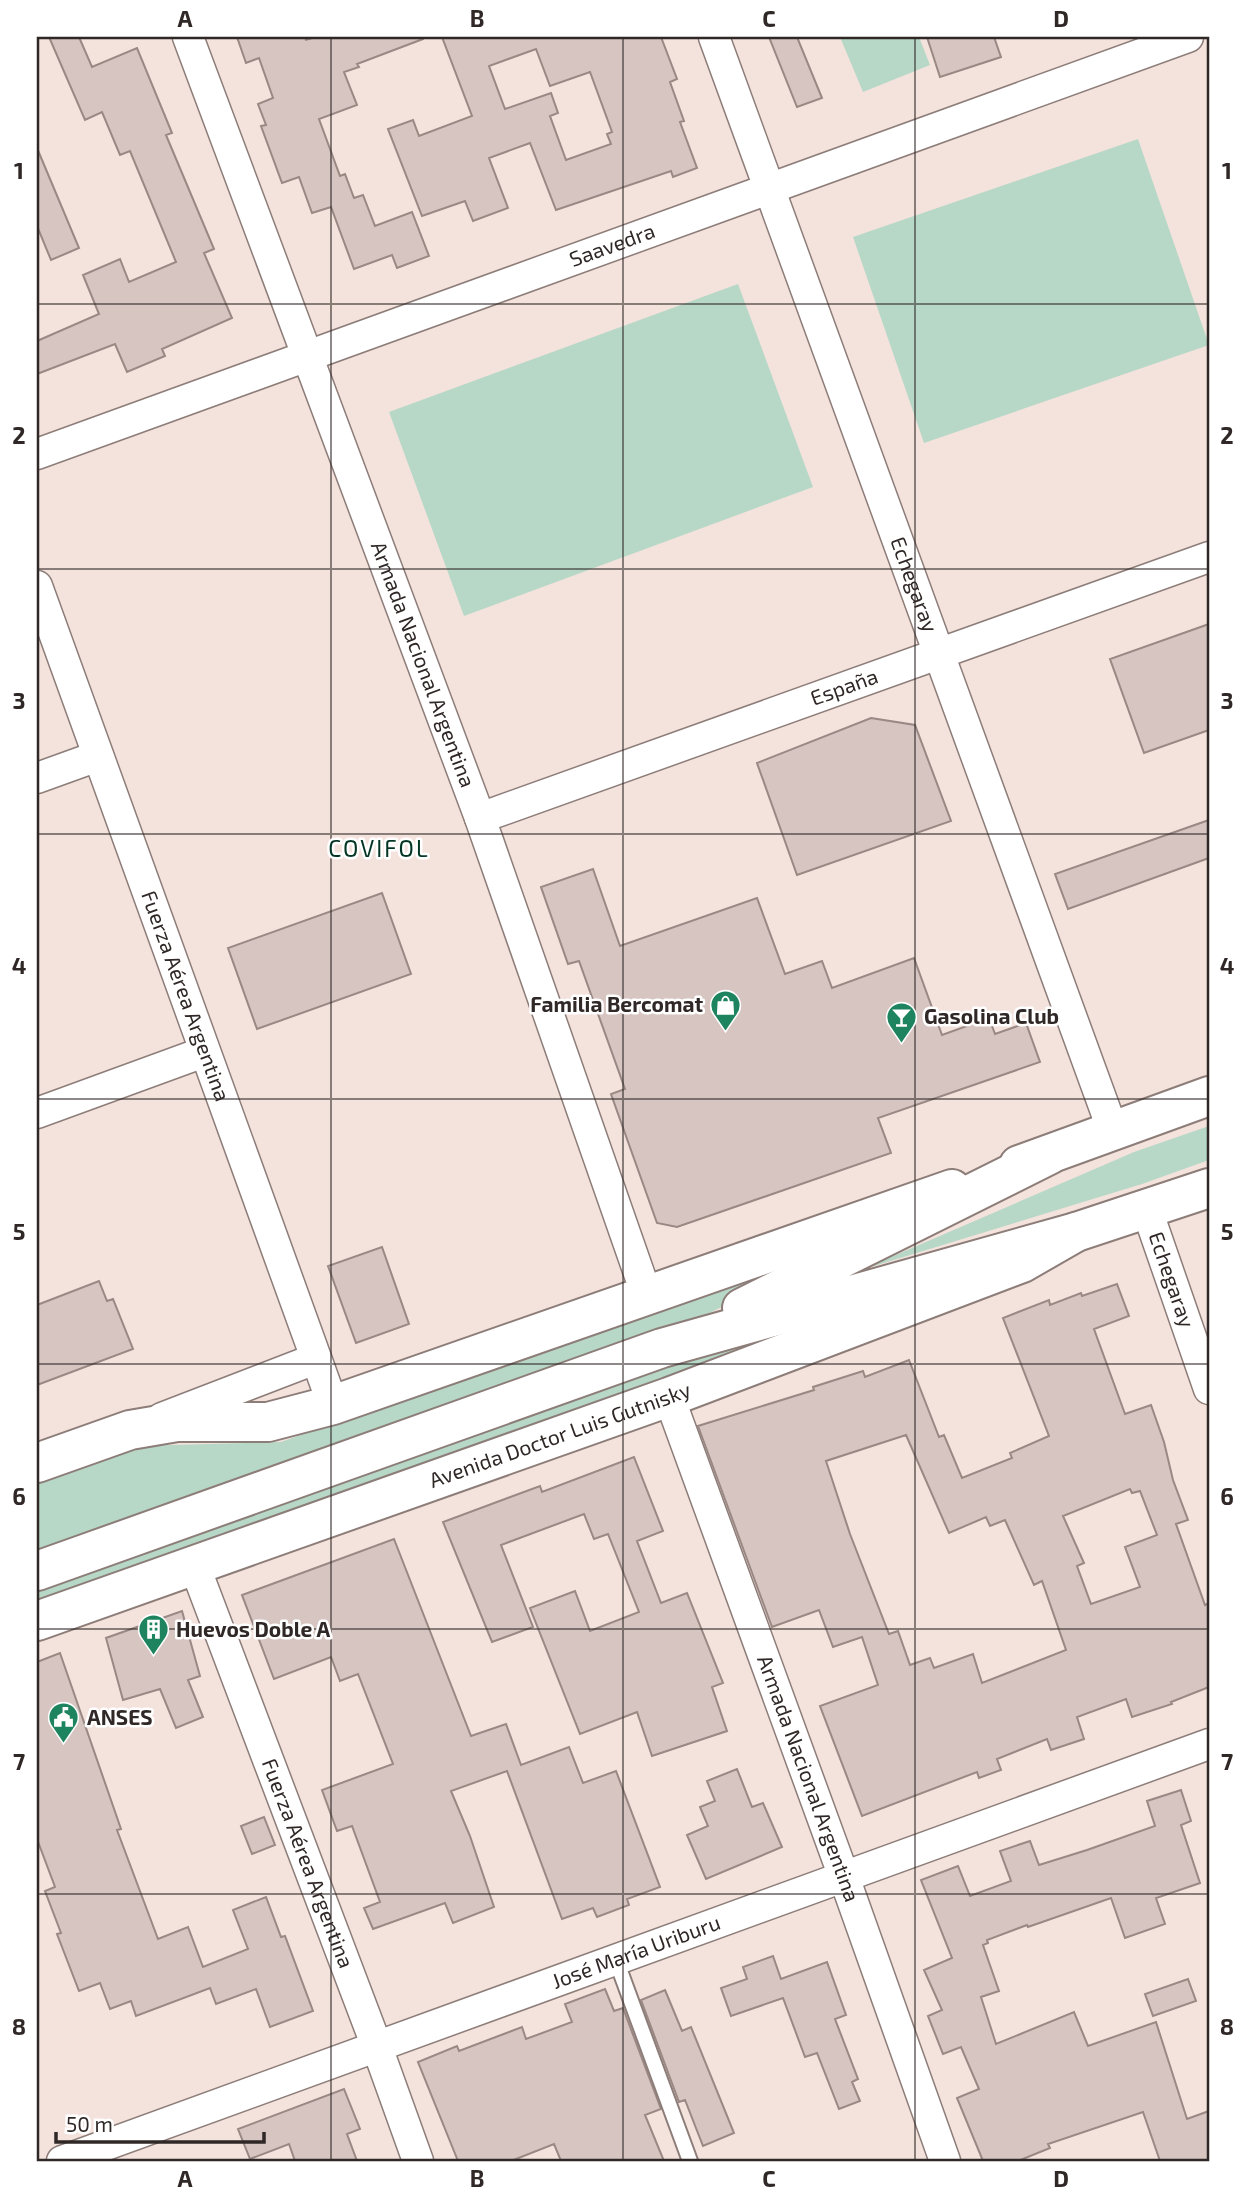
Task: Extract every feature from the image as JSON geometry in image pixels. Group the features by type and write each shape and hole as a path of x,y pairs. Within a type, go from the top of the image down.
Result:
{"main road":[{"name":"Avenida Doctor Luis Gutnisky","path":"37,1463 130,1430 177,1422 268,1422 333,1405 1209,1097"},
{"name":"Avenida Doctor Luis Gutnisky","path":"662,1348 1049,1155"},
{"name":"Avenida Doctor Luis Gutnisky","path":"37,1571 662,1348 1076,1233 1209,1188"},
{"name":"Avenida Doctor Luis Gutnisky","path":"37,1621 669,1397 1022,1263 1076,1233"}],"street":[{"name":"Armada Nacional Argentina","path":"188,37 480,818 647,1296"},
{"name":"Echegaray","path":"714,37 1113,1131"},
{"name":"Saavedra","path":"37,454 1188,37"},
{"name":"España","path":"480,818 1209,557"},
{"name":"Fuerza Aérea Argentina","path":"37,586 333,1405"},
{"path":"37,778 98,756"},
{"path":"37,1113 204,1052"},
{"name":"Echegaray","path":"1147,1210 1209,1389"},
{"path":"130,1430 315,1359"},
{"name":"Armada Nacional Argentina","path":"669,1397 945,2161"},
{"name":"Fuerza Aérea Argentina","path":"195,1566 418,2161"},
{"name":"José María Uriburu","path":"62,2161 1209,1744"}],"lane":[{"path":"616,1960 690,2161"}],"green space":[{"path":"840,37 919,37 930,65 863,92"},
{"path":"1138,139 1209,345 924,443 853,237"},
{"path":"738,284 813,487 464,616 389,412"},
{"path":"1209,1126 1209,1160 1142,1184 861,1270 1134,1152"},
{"path":"895,1221 572,1381 999,1259 37,1610 37,1481 133,1446 281,1442"}],"building":[{"path":"49,37 79,37 92,67 137,48 172,133 166,135 214,249 204,253 232,318 162,349 165,356 127,372 115,344 37,374 37,341 99,314 83,275 120,259 129,282 176,262 130,151 120,155 102,112 85,120"},
{"path":"237,37 423,37 344,72 357,105 319,119 340,176 345,174 354,198 363,195 375,226 412,212 429,256 397,268 392,255 354,269 331,207 312,213 299,177 282,183 261,126 266,125 258,104 273,98 259,58 246,63"},
{"path":"442,37 661,37 677,79 670,82 684,121 680,122 697,168 673,177 671,171 556,210 530,143 489,158 508,208 473,221 465,201 422,216 388,129 413,120 419,136 472,116","holes":["536,49 550,86 590,72 612,132 607,134 611,144 566,160 550,116 558,113 551,93 505,109 489,66"]},
{"path":"769,37 797,37 822,98 797,107"},
{"path":"927,37 994,37 1001,57 940,77"},
{"path":"37,148 79,248 51,260 37,226"},
{"path":"1209,624 1209,730 1144,753 1110,659"},
{"path":"871,718 915,725 951,821 797,875 757,763"},
{"path":"1209,820 1209,858 1068,909 1055,874"},
{"name":"Familia Bercomat","path":"593,869 620,946 757,898 785,974 822,961 832,988 914,958 942,1035 989,1018 995,1034 1026,1023 1040,1062 878,1118 891,1153 677,1227 657,1223 611,1094 625,1089 579,961 568,964 541,887"},
{"path":"382,893 411,974 257,1029 228,948"},
{"path":"382,1247 409,1324 356,1343 328,1266"},
{"path":"99,1281 107,1301 113,1299 133,1349 37,1385 37,1305"},
{"path":"1117,1284 1129,1316 1094,1329 1125,1414 1151,1405 1164,1442 1173,1480 1188,1520 1176,1524 1205,1605 1209,1603 1209,1687 1171,1702 1172,1704 1132,1717 1126,1699 1077,1717 1084,1739 1051,1750 1047,1739 997,1759 1001,1770 979,1778 977,1772 862,1816 820,1706 878,1685 862,1637 833,1647 819,1610 772,1627 698,1426 814,1390 813,1387 863,1371 865,1377 909,1360 939,1437 944,1435 962,1478 1012,1458 1010,1453 1049,1436 1003,1318 1049,1300 1050,1305 1081,1293 1082,1296","holes":["906,1435 949,1533 986,1517 990,1526 1005,1520 1034,1585 1042,1581 1066,1650 982,1683 973,1654 934,1668 930,1658 910,1665 898,1631 889,1634 850,1534 826,1461","1130,1489 1132,1493 1140,1491 1157,1535 1125,1547 1140,1587 1091,1604 1077,1566 1084,1563 1063,1516"]},
{"path":"634,1457 663,1531 637,1541 661,1603 687,1593 723,1683 712,1687 727,1731 652,1756 637,1712 580,1734 530,1608 575,1591 590,1631 639,1612 608,1534 594,1539 584,1514 501,1545 533,1627 492,1642 443,1522 540,1486 542,1492"},
{"path":"394,1539 471,1736 506,1724 521,1765 569,1747 583,1783 616,1771 660,1887 627,1899 629,1905 597,1917 593,1908 562,1919 507,1771 451,1791 470,1836 494,1907 453,1923 445,1903 373,1929 364,1908 380,1902 352,1826 337,1831 322,1790 393,1764 358,1674 340,1681 331,1657 274,1679 242,1595"},
{"name":"Huevos Doble A","path":"182,1611 200,1676 188,1680 203,1717 176,1728 160,1689 123,1700 106,1638"},
{"path":"60,1653 121,1829 117,1830 158,1939 188,1927 203,1967 248,1949 233,1910 266,1897 281,1937 285,1936 313,2011 270,2027 256,1989 216,2004 210,1988 136,2016 131,2001 110,2009 100,1983 79,1991 57,1934 61,1933 45,1891 55,1887 37,1839 37,1662"},
{"path":"737,1769 752,1807 763,1803 782,1847 706,1879 687,1835 708,1826 700,1807 715,1801 707,1781"},
{"path":"1181,1790 1191,1821 1181,1825 1200,1883 1156,1898 1165,1924 1125,1938 1111,1898 987,1940 988,1943 983,1945 999,1991 981,1997 996,2044 1074,2012 1088,2046 1156,2022 1187,2119 1209,2111 1209,2161 1160,2161 1143,2112 1048,2144 1050,2148 1018,2161 983,2161 957,2098 979,2089 961,2047 943,2054 928,2016 942,2010 924,1970 952,1958 921,1880 958,1866 970,1896 1011,1881 1000,1851 1030,1841 1039,1865 1087,1850 1155,1826 1147,1801"},
{"path":"264,1817 275,1845 252,1854 241,1826"},
{"path":"773,1956 781,1979 827,1962 846,2015 835,2019 858,2079 852,2082 860,2101 839,2109 817,2053 805,2057 783,1998 731,2016 721,1988 747,1979 743,1967"},
{"path":"1188,1979 1196,2001 1153,2016 1145,1994"},
{"path":"605,1989 614,2011 623,2008 661,2109 645,2115 664,2161 561,2161 554,2144 511,2161 458,2161 418,2062 457,2046 459,2051 522,2027 526,2039 572,2022 565,2004"},
{"path":"665,1990 682,2031 691,2027 734,2133 703,2146 685,2100 679,2102 641,2000"},
{"path":"344,2089 360,2129 347,2134 357,2161 295,2161 289,2144 250,2159 238,2129"}],"place":[{"name":"Familia Bercomat","path":"726,1032"},
{"name":"Gasolina Club","path":"901,1044"},
{"name":"Huevos Doble A","path":"153,1657"},
{"name":"ANSES","path":"64,1745"}],"district":[{"name":"COVIFOL","path":"379,849"}]}
